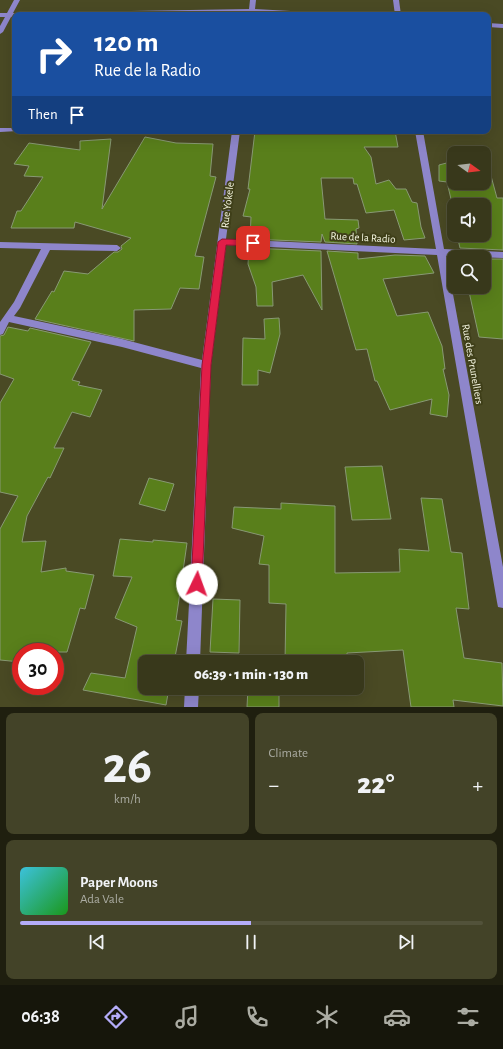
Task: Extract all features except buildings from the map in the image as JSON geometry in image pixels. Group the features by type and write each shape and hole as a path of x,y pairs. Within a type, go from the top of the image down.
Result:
{"street":[{"path":"0,32 17,0"},
{"path":"252,12 253,0"},
{"path":"396,0 398,12"},
{"path":"0,15 10,15"},
{"path":"491,25 503,26"},
{"path":"0,130 12,130"},
{"name":"Rue Yokele","path":"193,655 206,365 236,134"},
{"name":"Rue des Prunelliers","path":"420,134 503,602"},
{"name":"Rue de la Radio","path":"222,242 503,255"},
{"path":"0,245 117,248"},
{"path":"0,331 7,318 17,305 47,246"},
{"path":"7,318 122,343 206,365"},
{"path":"191,707 192,695"}],"route":[{"path":"197,584 206,365 222,242 253,243"}]}
